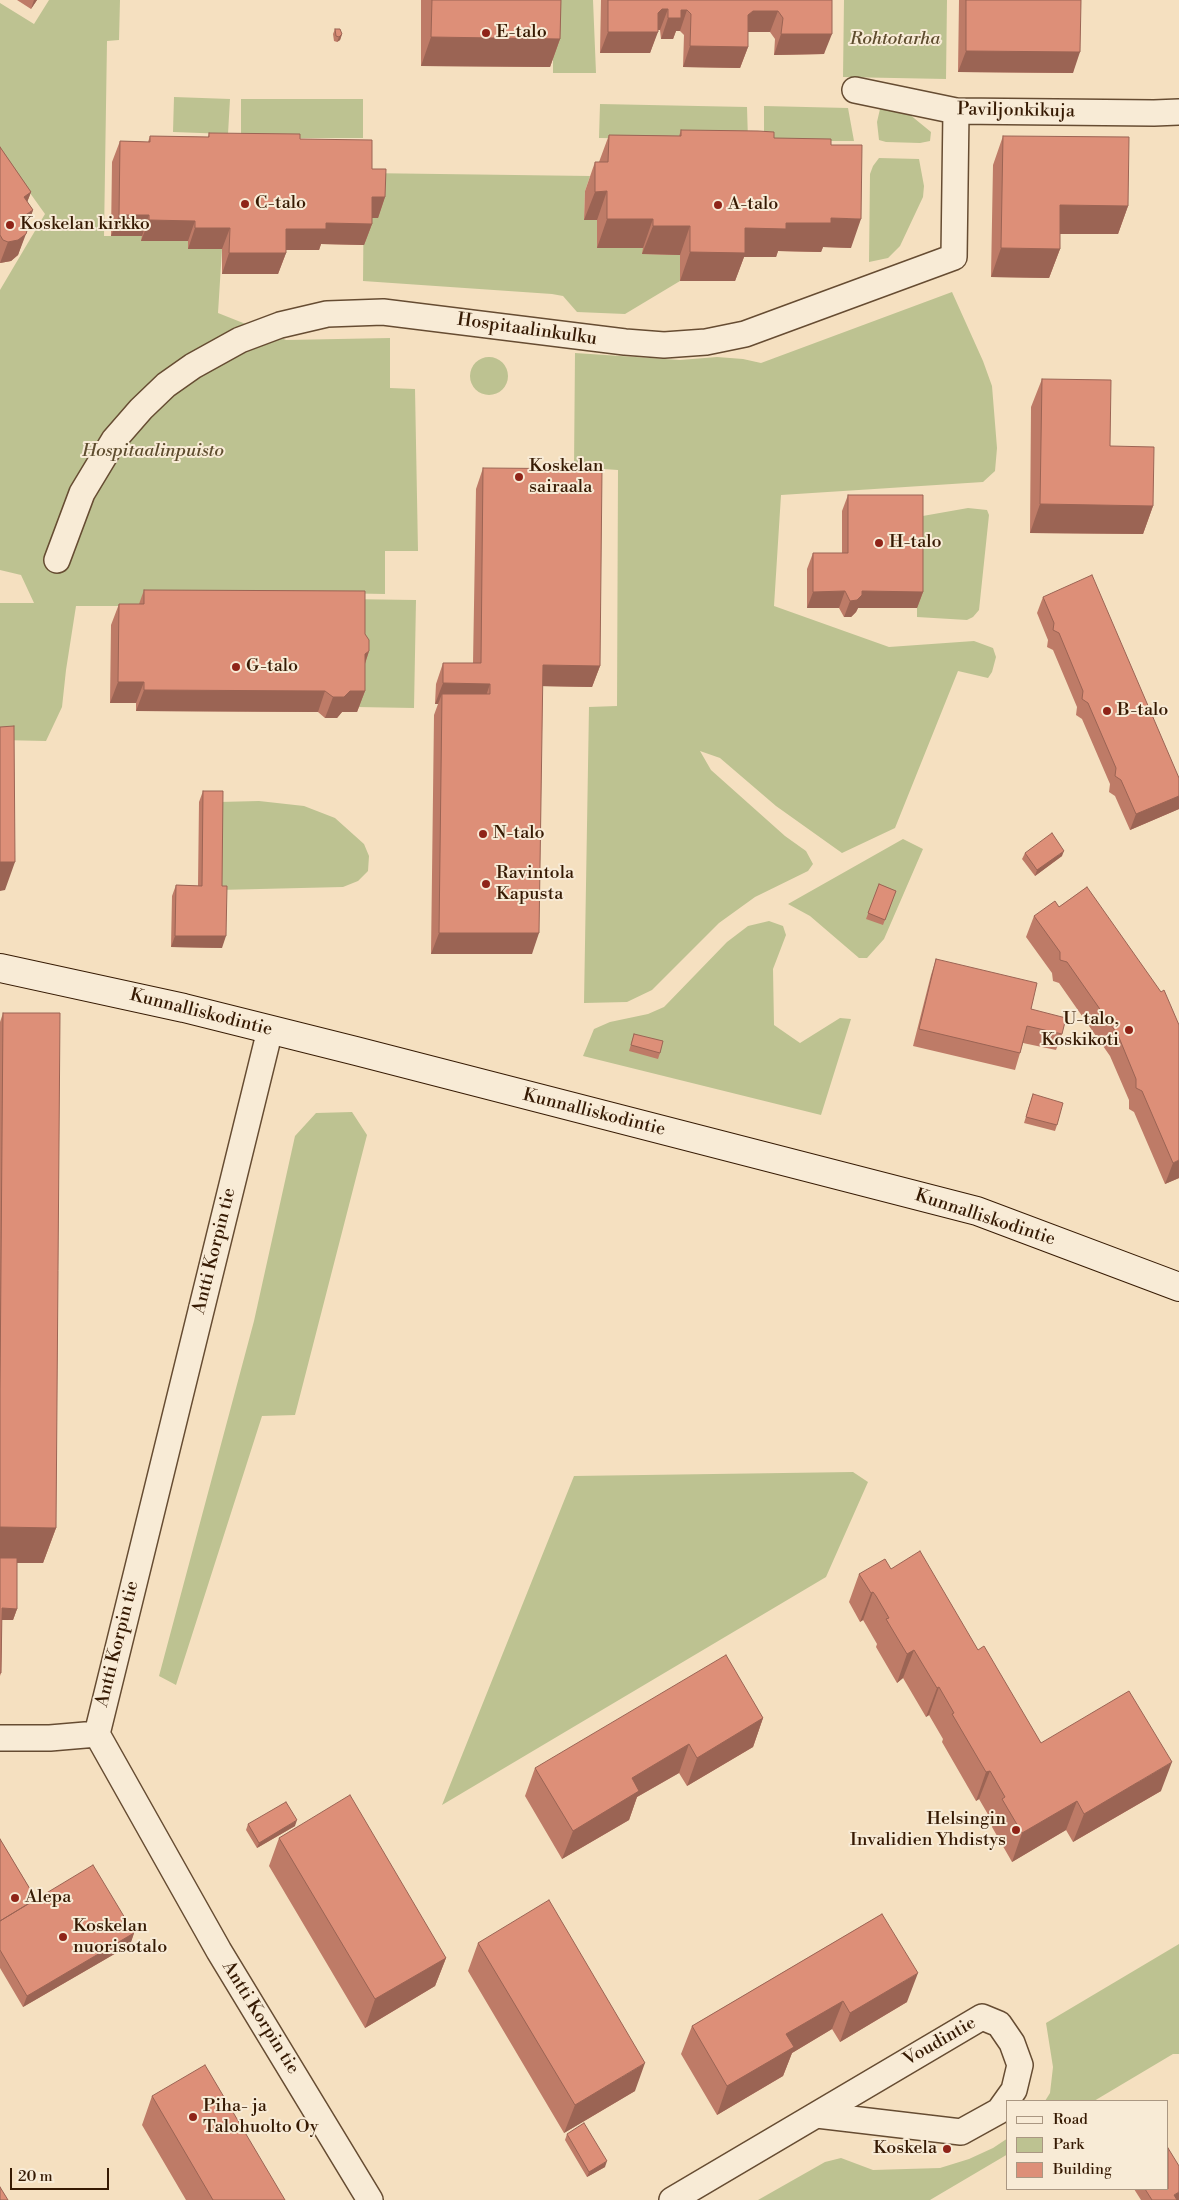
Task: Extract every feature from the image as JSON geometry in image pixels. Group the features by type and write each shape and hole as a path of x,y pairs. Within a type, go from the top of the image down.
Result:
{"street":[{"name":"Paviljonkikuja","path":"855,90 956,111 1179,112"},
{"name":"Hospitaalinkulku","path":"57,560 82,493 114,440 141,409 166,386 193,366 240,340 280,325 327,314 383,312 626,342 664,345 706,342 746,334 954,257 956,111"},
{"name":"Kunnalliskodintie","path":"0,968 112,992 270,1030 977,1211 1179,1287"},
{"name":"Antti Korpin tie","path":"270,1030 97,1734 219,1951 370,2200"},
{"path":"0,1738 50,1738 97,1734"},
{"name":"Voudintie","path":"672,2200 982,2017 999,2024 1012,2043 1020,2065 1014,2090 1007,2100"},
{"name":"Voudintie","path":"817,2114 961,2132 999,2111 1006,2101"}],"green space":[{"name":"Hospitaalinpuisto","path":"49,0 120,0 119,40 107,41 104,236 142,236 142,241 188,241 188,249 222,249 218,313 286,340 390,338 390,388 415,389 418,551 385,551 385,594 275,592 274,606 76,606 62,707 46,741 0,740 0,603 34,603 21,575 0,570 0,290 45,214 0,151 0,3 34,24"},
{"path":"553,0 593,0 596,73 553,73"},
{"name":"Rohtotarha","path":"844,0 947,0 946,79 843,77"},
{"path":"174,97 230,99 228,134 173,132"},
{"path":"241,99 363,99 363,138 241,138"},
{"path":"600,104 747,107 748,140 599,138"},
{"path":"764,106 848,108 854,141 764,141"},
{"path":"880,109 909,114 931,132 930,141 920,143 879,140 877,122"},
{"path":"879,158 919,159 924,186 923,197 900,246 888,258 869,262 870,174"},
{"path":"364,173 590,176 585,191 584,220 597,220 597,247 643,248 643,254 680,255 680,281 625,314 577,312 563,296 552,294 363,281"},
{"path":"952,292 983,361 992,386 997,448 995,471 983,482 781,495 774,606 889,647 974,641 993,648 996,657 992,672 988,678 958,671 895,828 842,853 776,806 720,758 700,751 711,770 785,836 806,851 813,864 808,871 755,897 719,923 652,990 627,1002 584,1003 589,707 617,706 618,470 574,467 575,353 680,360 717,357 743,359 761,363"},
{"path":"489,357 503,362 508,376 503,390 489,395 475,390 470,376 475,362"},
{"path":"968,508 987,510 989,515 979,610 973,617 967,620 917,617 917,517"},
{"path":"344,599 416,600 414,708 357,707"},
{"path":"259,801 304,806 335,818 364,844 369,856 368,871 358,881 343,887 218,890 219,802"},
{"path":"903,839 923,849 884,939 867,958 859,958 810,916 788,904"},
{"path":"769,921 783,926 786,935 773,969 774,1025 800,1043 840,1018 851,1019 821,1115 583,1056 594,1029 610,1022 648,1014 664,1007 727,942 748,926"},
{"path":"352,1112 367,1135 295,1415 262,1416 176,1685 159,1676 254,1321 295,1136 316,1113"},
{"path":"853,1472 868,1482 826,1577 442,1805 574,1476"},
{"path":"1179,1944 1179,2054 1173,2054 1096,2100 1046,2100 1050,2093 1053,2067 1046,2023"},
{"path":"1006,2139 1006,2155 930,2200 758,2200 825,2162 841,2158 873,2170 940,2168 969,2159 993,2148"}],"building":[{"path":"432,0 561,0 560,39 431,37"},
{"path":"608,0 832,0 832,34 781,34 783,18 778,11 753,11 748,15 748,47 690,46 691,14 687,10 681,10 681,18 668,18 668,9 662,9 658,13 658,32 608,32"},
{"path":"966,0 1081,0 1080,52 966,51"},
{"path":"335,29 340,29 342,34 339,37 336,36"},
{"name":"A-talo","path":"681,130 774,132 774,138 831,139 831,145 862,145 861,219 831,218 831,223 786,223 786,229 745,228 745,253 690,252 690,226 653,226 653,219 607,219 607,191 595,192 595,162 608,162 609,135 681,136"},
{"name":"C-talo","path":"209,133 300,134 300,139 372,140 372,169 386,169 385,197 372,197 372,224 326,223 326,229 286,229 286,253 229,253 230,228 195,228 195,221 149,220 149,215 119,215 120,141 150,142 150,136 209,137"},
{"path":"1003,136 1129,137 1128,206 1060,205 1060,249 1001,248"},
{"path":"0,147 31,192 24,197 33,210 24,216 29,224 26,234 18,240 8,242 3,240 0,235"},
{"path":"1042,379 1111,380 1110,446 1154,447 1153,506 1040,504"},
{"name":"N-talo","path":"483,468 602,469 600,666 543,665 539,933 439,933 442,694 490,694 490,684 443,683 443,663 481,663"},
{"name":"H-talo","path":"848,495 923,495 923,592 862,591 862,595 857,600 850,601 845,591 813,592 813,553 848,553"},
{"name":"B-talo","path":"1092,575 1179,778 1179,796 1136,814 1121,780 1115,776 1116,768 1088,703 1082,699 1083,691 1059,633 1053,630 1054,623 1043,597"},
{"name":"G-talo","path":"144,590 365,591 365,634 369,640 369,651 365,654 365,691 350,691 344,697 333,697 325,691 144,690 144,682 118,682 119,604 144,604"},
{"path":"14,726 15,862 0,862 0,727"},
{"path":"203,791 223,791 222,886 227,886 226,936 175,936 176,885 202,886"},
{"path":"1052,833 1064,851 1037,870 1025,853"},
{"path":"879,884 896,891 885,920 868,913"},
{"name":"U-talo, Koskikoti","path":"1087,887 1161,992 1164,990 1179,1025 1179,1160 1173,1163 1142,1091 1136,1088 1136,1079 1118,1035 1067,962 1060,960 1060,952 1034,916 1055,901 1059,907"},
{"path":"936,959 1037,983 1031,1009 1066,1018 1062,1034 1027,1026 1020,1053 919,1029"},
{"path":"3,1013 60,1013 56,1528 0,1527"},
{"path":"634,1034 663,1041 660,1053 631,1045"},
{"path":"1033,1094 1063,1103 1057,1125 1026,1117"},
{"path":"920,1551 978,1650 984,1646 1041,1743 1129,1691 1172,1762 1084,1814 1077,1801 1022,1833 1002,1799 1005,1797 990,1771 986,1772 952,1714 954,1713 939,1687 937,1688 914,1650 907,1654 886,1619 889,1618 876,1596 873,1592 871,1593 859,1574 885,1559 891,1569"},
{"path":"0,1558 17,1558 17,1609 2,1608 1,1673 0,1673"},
{"path":"726,1655 763,1718 697,1758 689,1744 632,1778 639,1791 573,1831 535,1768"},
{"path":"350,1795 446,1958 375,1999 279,1838"},
{"path":"286,1802 297,1820 259,1843 248,1824"},
{"name":"Alepa","path":"0,1839 36,1899 0,1921"},
{"name":"Koskelan nuorisotalo","path":"93,1865 134,1933 27,1996 0,1950 0,1921"},
{"path":"549,1900 645,2063 575,2105 478,1943"},
{"path":"882,1914 918,1973 850,2013 843,2001 786,2034 794,2047 727,2086 692,2026"},
{"path":"205,2065 285,2200 213,2200 152,2096"},
{"path":"584,2123 607,2161 589,2172 567,2134"},
{"path":"1169,2150 1179,2166 1179,2192 1174,2195 1177,2200 1152,2200 1146,2190 1169,2190"},
{"path":"0,2187 8,2200 0,2200"}],"place":[{"name":"E-talo","path":"486,33"},
{"name":"C-talo","path":"245,204"},
{"name":"A-talo","path":"718,205"},
{"name":"Koskelan kirkko","path":"10,225"},
{"name":"Koskelan sairaala","path":"519,477"},
{"name":"H-talo","path":"879,543"},
{"name":"G-talo","path":"236,667"},
{"name":"B-talo","path":"1107,711"},
{"name":"N-talo","path":"483,834"},
{"name":"Ravintola Kapusta","path":"486,884"},
{"name":"U-talo, Koskikoti","path":"1129,1030"},
{"name":"Helsingin Invalidien Yhdistys","path":"1016,1830"},
{"name":"Alepa","path":"15,1898"},
{"name":"Koskelan nuorisotalo","path":"63,1937"},
{"name":"Piha- ja Talohuolto Oy","path":"193,2117"},
{"name":"Koskela","path":"947,2149"}]}
